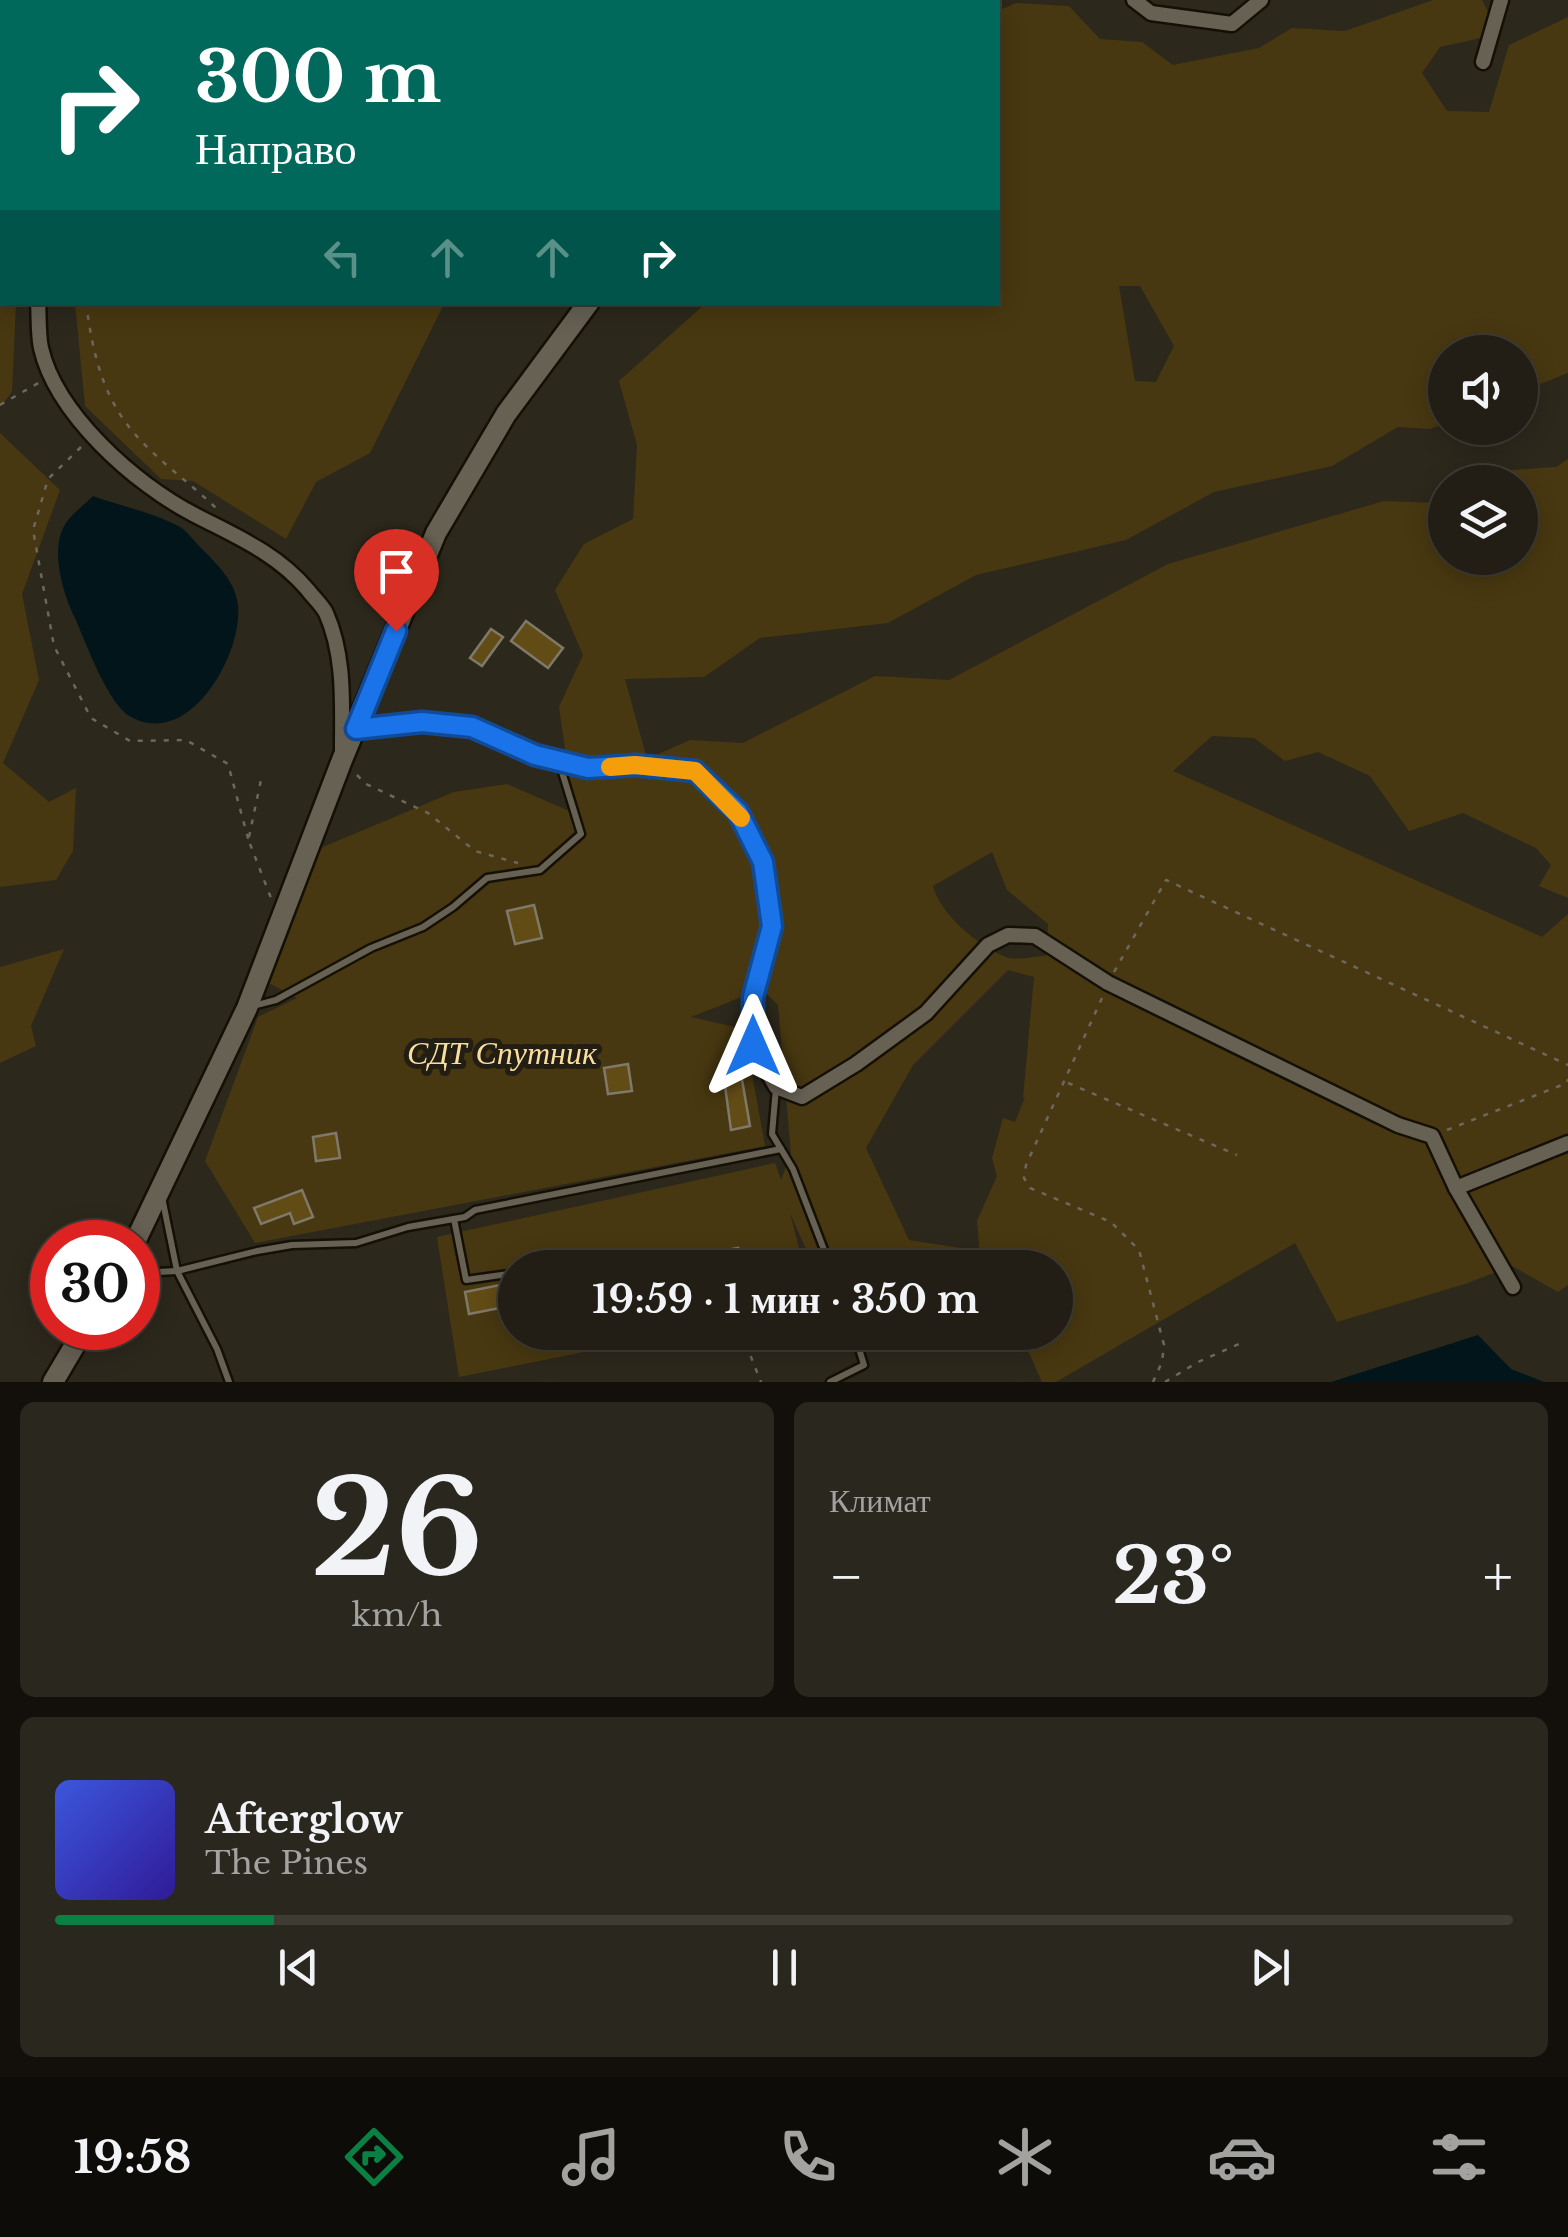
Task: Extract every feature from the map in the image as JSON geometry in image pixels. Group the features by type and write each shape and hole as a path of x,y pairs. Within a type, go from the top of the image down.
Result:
{"main road":[{"path":"146,1220 247,1008 342,760 436,533 506,414 587,305"},
{"path":"53,1382 72,1350"}],"street":[{"path":"1134,0 1151,13 1232,24 1260,0"},
{"path":"1483,62 1501,0"},
{"path":"38,305 40,346 50,376 92,436 188,512 253,543 276,559 325,610 341,669 342,760"},
{"path":"356,729 422,722 472,727 535,755 588,768 635,765 695,771 738,812 763,862 772,926 753,997 753,1046 776,1087 802,1097 926,1013 988,945 1008,936 1035,936 1108,983 1398,1125 1432,1136 1456,1188 1514,1287"},
{"path":"1456,1188 1568,1143"}],"lane":[{"path":"247,1008 276,1000 371,948 423,927 487,878 540,870 581,834 558,761"},
{"path":"776,1087 772,1134 793,1169 824,1250"},
{"path":"160,1272 257,1250 356,1243 408,1227 454,1219 475,1210 781,1148"},
{"path":"161,1190 177,1271 217,1349 229,1382"},
{"path":"454,1219 466,1280 498,1275"},
{"path":"830,1382 864,1366 859,1350"}],"path":[{"path":"86,305 92,352 105,388 134,433 226,518"},
{"path":"0,405 50,376"},
{"path":"92,436 48,479 33,530 54,646 91,718 130,742 186,740 228,764 249,842 280,922"},
{"path":"342,760 366,784 428,813 476,851 540,870"},
{"path":"249,842 262,774"},
{"path":"1153,1382 1164,1345 1139,1250 1111,1222 1030,1188 1024,1178 1026,1165 1108,983 1166,880 1568,1065"},
{"path":"1432,1136 1567,1083 1568,1079"},
{"path":"1066,1082 1236,1155"},
{"path":"1165,1382 1241,1343"},
{"path":"748,1350 761,1382"}],"green space":[{"name":"СДТ Спутник","path":"1433,0 1482,0 1499,34 1440,47 1422,73 1447,111 1489,112 1509,45 1568,17 1568,373 1538,385 1538,335 1428,335 1428,429 1398,427 1332,466 1214,492 1126,540 976,575 888,623 760,638 704,677 625,679 647,759 690,740 743,743 875,676 949,680 1168,564 1384,501 1428,503 1428,575 1538,575 1538,468 1556,467 1568,459 1568,898 1539,886 1551,865 1536,848 1463,813 1409,831 1370,776 1318,752 1285,761 1254,738 1212,736 1173,771 1542,937 1568,914 1568,1285 1558,1292 1512,1266 1337,1322 1295,1243 1056,1382 1042,1382 1028,1350 1073,1350 1073,1250 980,1250 977,1221 997,1176 992,1158 1003,1118 1015,1122 1025,1097 1034,977 1008,970 913,1065 866,1148 909,1240 968,1250 806,1250 790,1213 799,1250 498,1250 498,1350 594,1350 459,1377 437,1237 775,1163 781,1180 791,1154 778,1005 762,989 691,1017 744,1029 765,1146 255,1243 205,1161 258,1017 297,998 265,981 318,849 454,792 507,784 574,813 559,707 583,655 555,590 584,544 633,519 637,445 619,381 704,305 1000,305 1000,10 1016,3 1069,6 1100,39 1142,42 1173,65 1259,48 1292,28 1345,31","holes":["1119,286 1140,286 1174,346 1156,382 1135,381","992,852 1007,890 1048,924 1046,956 1006,957 962,928 943,907 933,886"]},
{"path":"0,305 16,305 12,392 0,407"},
{"path":"75,305 442,305 370,453 316,482 286,539 193,481 161,479 85,406"},
{"path":"0,433 60,490 22,594 39,680 3,763 49,802 76,788 73,851 56,880 0,887"},
{"path":"64,949 31,1026 36,1046 0,1063 0,967"}],"shaded area":[{"path":"93,496 180,527 219,567 236,596 237,625 222,671 192,709 173,720 152,723 122,710 99,672 66,597 58,558 61,533 69,519"},
{"path":"1478,1335 1511,1369 1544,1382 1331,1382"}],"building":[{"path":"526,621 563,648 548,668 511,641"},
{"path":"491,629 503,637 482,666 470,658"},
{"path":"534,905 542,938 515,944 507,911"},
{"path":"628,1064 632,1091 608,1094 604,1068"},
{"path":"740,1068 750,1126 731,1130 723,1071"},
{"path":"336,1133 340,1158 316,1161 313,1137"},
{"path":"302,1190 313,1217 294,1224 290,1213 261,1224 254,1208"},
{"path":"498,1285 498,1308 469,1314 465,1292"}],"slow traffic":[{"path":"610,767 635,765 695,771 741,818"}],"route":[{"path":"396,631 356,729 422,722 472,727 535,755 588,768 635,765 695,771 738,812 763,862 772,926 753,997 753,1046"}]}
